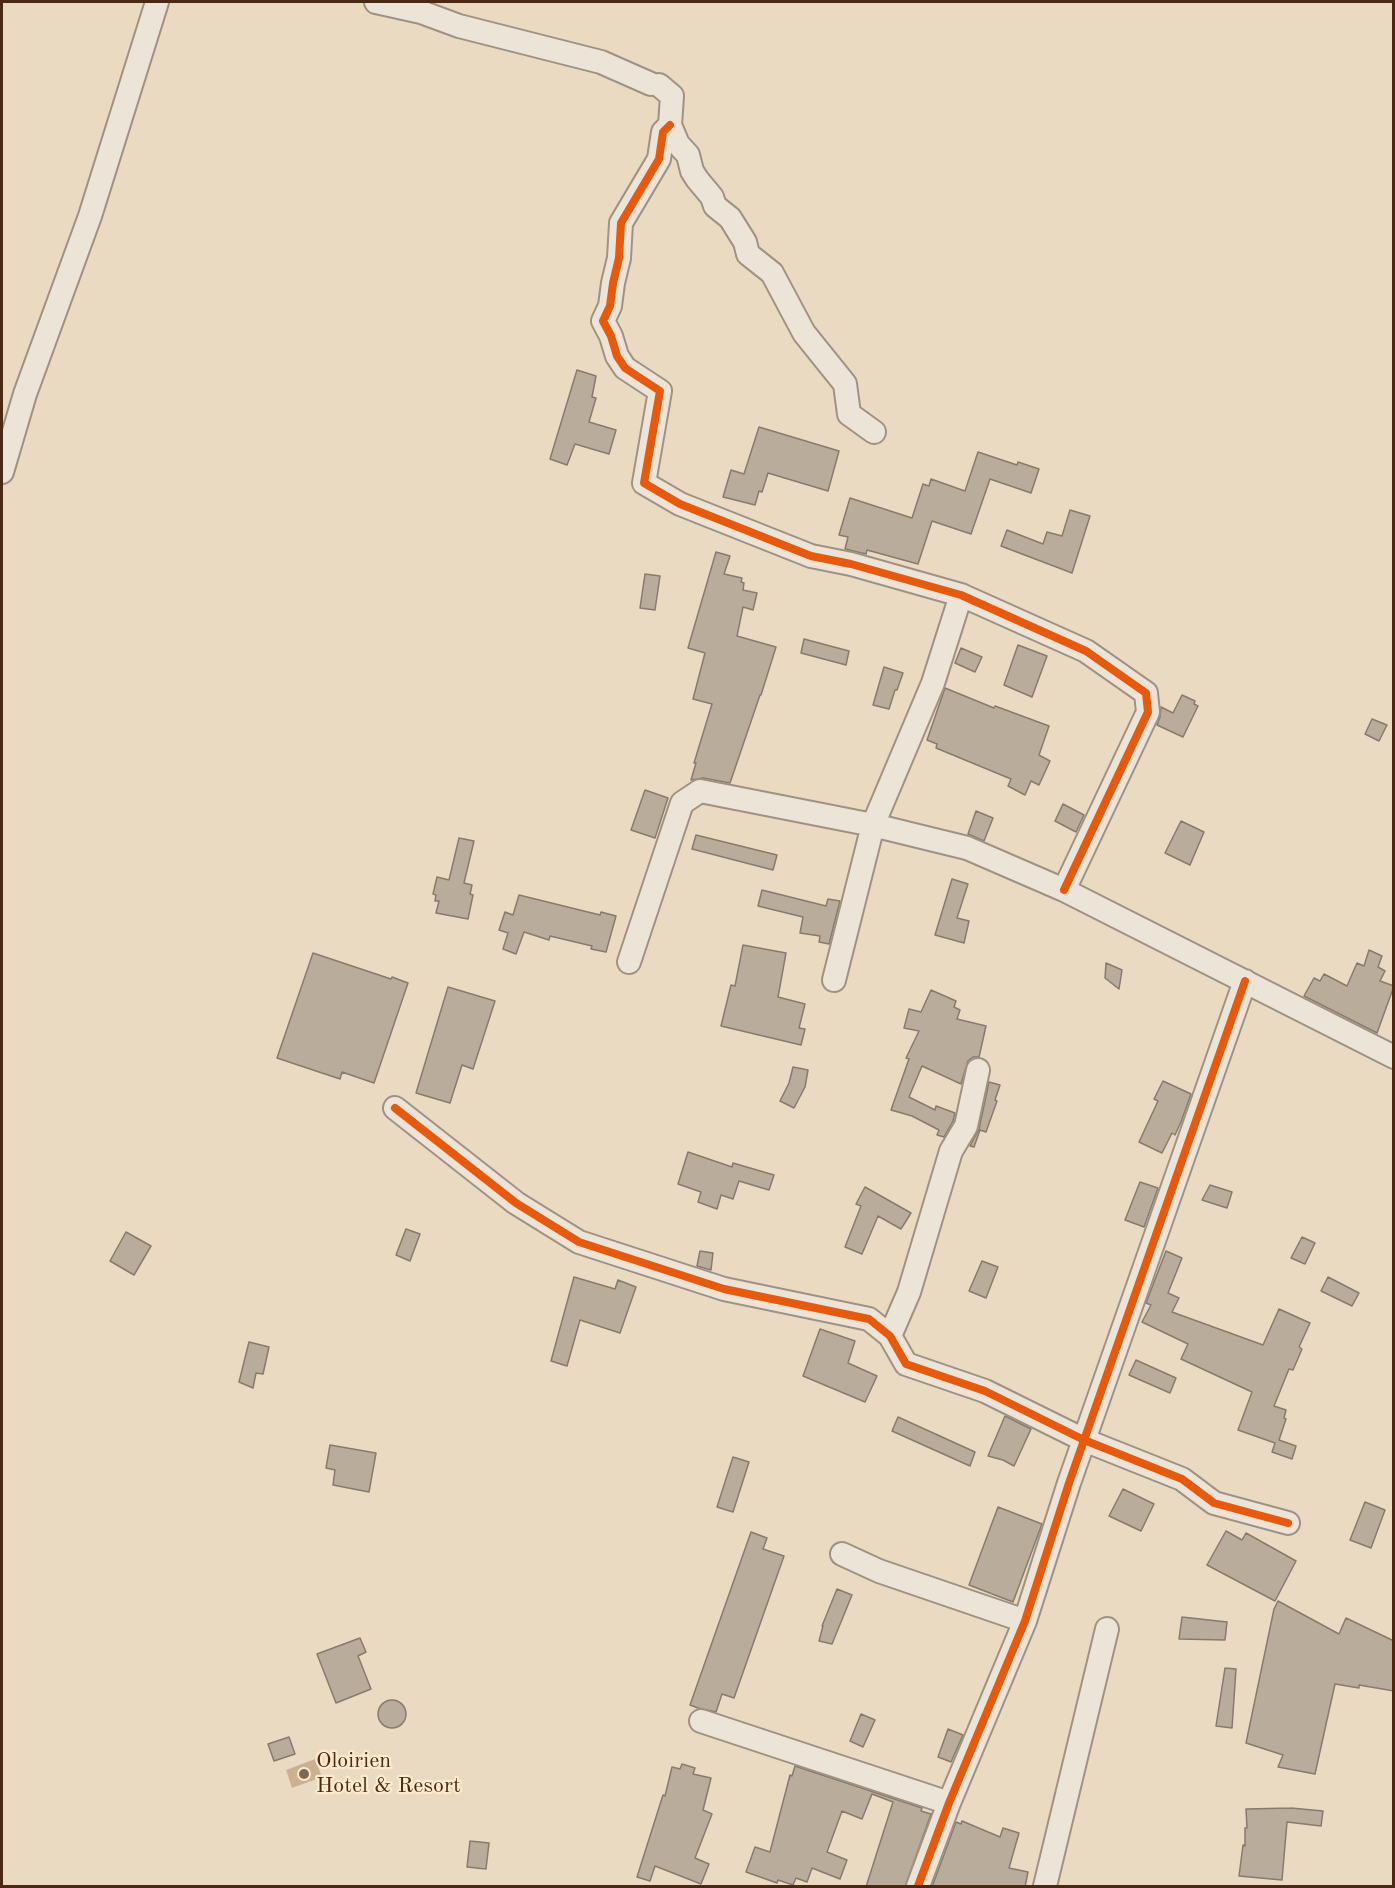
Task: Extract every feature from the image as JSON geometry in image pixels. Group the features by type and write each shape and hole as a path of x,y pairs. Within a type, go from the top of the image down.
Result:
{"street":[{"path":"2,472 26,394 90,216 157,2"},
{"path":"376,2 421,12 459,26 601,62 655,84 672,96 670,125 678,144 688,155 692,171 712,197 715,206 730,218 746,242 748,254 772,273 804,333 845,384 849,414 874,432"},
{"path":"670,125 663,132 659,159 621,223 620,258 610,306 603,321 611,336 617,356 625,368 660,391 644,483 680,504 811,556 851,564 961,595 1086,651 1146,693 1148,712 1064,890"},
{"path":"834,980 873,825 933,683 961,595"},
{"path":"629,962 682,803 700,791 873,825 967,848 1064,890 1394,1057"},
{"path":"918,1887 949,1803 1024,1621 1084,1440 1245,981"},
{"path":"890,1336 909,1292 951,1151 966,1126 978,1070"},
{"path":"395,1108 516,1203 579,1242 724,1288 869,1318 890,1336 906,1364 985,1392 1084,1440 1182,1479 1214,1503 1288,1524"},
{"path":"842,1554 879,1571 1024,1621"},
{"path":"1045,1887 1107,1629"},
{"path":"701,1721 949,1803"}],"shaded area":[{"name":"Oloirien Hotel & Resort","path":"315,1759 322,1777 292,1788 286,1770"}],"building":[{"path":"577,370 596,376 592,397 596,398 589,422 616,430 609,454 575,444 567,465 550,459"},
{"path":"759,427 839,451 828,491 768,473 755,505 723,497 731,470 744,474"},
{"path":"978,452 1017,465 1018,462 1039,469 1031,493 990,479 971,534 932,521 918,564 867,550 866,554 845,549 848,537 839,535 850,498 912,518 923,484 929,486 931,479 965,491"},
{"path":"1070,510 1090,516 1072,573 1001,546 1007,530 1043,544 1047,532 1062,536"},
{"path":"716,552 730,556 724,574 742,578 743,590 757,593 753,610 743,607 737,636 776,647 730,783 703,778 691,780 712,704 693,699 705,653 688,648"},
{"path":"645,574 660,576 655,610 640,608"},
{"path":"804,639 849,651 846,665 801,653"},
{"path":"1018,645 1047,656 1032,697 1004,685"},
{"path":"961,648 982,657 975,672 955,663"},
{"path":"884,667 903,673 889,709 873,705"},
{"path":"945,688 994,708 995,706 1049,726 1039,755 1050,761 1039,785 1031,781 1025,795 1008,786 1011,779 936,748 937,744 927,740"},
{"path":"1182,695 1195,701 1194,704 1198,706 1183,737 1157,725 1161,707 1173,713"},
{"path":"1372,719 1387,725 1379,741 1365,734"},
{"path":"645,790 668,798 655,838 631,830"},
{"path":"1063,804 1084,815 1076,832 1055,821"},
{"path":"976,811 993,818 984,841 968,834"},
{"path":"1181,821 1204,832 1190,865 1165,853"},
{"path":"696,835 777,855 773,870 692,849"},
{"path":"459,838 474,841 464,883 472,885 470,894 473,895 468,919 436,913 439,901 435,901 436,895 433,894 437,877 449,880"},
{"path":"952,879 968,884 957,918 969,921 964,943 935,935"},
{"path":"762,890 826,906 828,899 840,901 829,944 819,942 820,936 800,933 803,917 758,906"},
{"path":"519,895 600,915 601,912 616,916 606,952 591,949 592,946 550,936 549,940 524,932 516,954 503,949 508,933 499,930 505,912 513,915"},
{"path":"743,945 786,953 778,997 805,1004 799,1028 805,1029 801,1045 721,1026 731,985 735,986"},
{"path":"1369,950 1382,956 1378,967 1385,971 1380,981 1394,986 1377,1033 1304,996 1314,978 1320,981 1324,974 1347,986 1357,963 1364,966"},
{"path":"313,953 408,983 374,1083 342,1072 340,1079 277,1058"},
{"path":"1106,963 1122,970 1119,989 1105,978"},
{"path":"448,987 495,1001 473,1069 462,1065 450,1103 416,1093"},
{"path":"931,990 956,1001 954,1007 960,1010 957,1019 986,1026 979,1057 973,1057 968,1061 961,1084 922,1066 909,1097 935,1110 936,1106 955,1113 944,1137 937,1135 939,1130 912,1116 891,1110 909,1059 906,1058 919,1031 904,1028 909,1009 921,1012"},
{"path":"793,1067 808,1070 805,1087 794,1108 780,1101 789,1083"},
{"path":"1163,1081 1191,1094 1175,1135 1172,1133 1162,1153 1139,1142 1158,1101 1154,1099"},
{"path":"989,1082 1000,1085 995,1100 997,1101 986,1132 980,1130 974,1147 970,1146 979,1129"},
{"path":"688,1152 732,1167 733,1163 774,1175 769,1190 739,1181 733,1199 721,1195 717,1209 698,1202 701,1192 678,1184"},
{"path":"1140,1182 1158,1188 1144,1227 1125,1220"},
{"path":"1210,1185 1232,1192 1227,1208 1202,1200"},
{"path":"865,1187 911,1213 901,1229 878,1216 862,1254 845,1247 861,1206 856,1204"},
{"path":"406,1229 420,1234 410,1261 396,1255"},
{"path":"126,1232 151,1246 134,1275 110,1261"},
{"path":"1302,1237 1315,1243 1305,1264 1291,1258"},
{"path":"700,1251 713,1253 711,1270 697,1266"},
{"path":"1166,1251 1182,1258 1168,1293 1179,1298 1172,1312 1263,1345 1279,1309 1310,1323 1299,1347 1302,1349 1293,1370 1289,1369 1274,1406 1286,1410 1284,1418 1286,1419 1279,1440 1296,1446 1292,1459 1272,1452 1275,1443 1238,1430 1252,1392 1181,1359 1188,1344 1142,1322 1151,1305 1146,1303"},
{"path":"982,1261 998,1267 986,1298 969,1291"},
{"path":"574,1277 615,1289 618,1280 636,1287 620,1333 580,1320 567,1366 551,1361"},
{"path":"1328,1277 1359,1293 1352,1306 1321,1291"},
{"path":"820,1329 855,1341 848,1363 877,1376 865,1402 803,1376"},
{"path":"249,1342 269,1347 263,1374 256,1373 253,1388 239,1382"},
{"path":"1136,1360 1176,1378 1170,1393 1129,1375"},
{"path":"1005,1416 1031,1429 1014,1466 988,1456"},
{"path":"898,1417 975,1452 970,1466 892,1431"},
{"path":"330,1445 376,1453 369,1492 333,1485 335,1470 326,1468"},
{"path":"733,1457 749,1462 733,1512 717,1507"},
{"path":"1123,1489 1154,1504 1141,1531 1109,1516"},
{"path":"1365,1502 1385,1510 1371,1548 1350,1540"},
{"path":"998,1507 1042,1524 1013,1602 969,1585"},
{"path":"1226,1531 1242,1540 1246,1533 1296,1561 1275,1601 1207,1565"},
{"path":"751,1532 767,1538 763,1549 784,1556 734,1698 722,1694 716,1712 698,1708 690,1705"},
{"path":"837,1589 852,1595 832,1644 819,1641 822,1626"},
{"path":"1278,1601 1339,1634 1346,1618 1394,1641 1394,1691 1359,1685 1359,1688 1335,1684 1315,1774 1278,1767 1283,1755 1246,1743 1274,1609"},
{"path":"1182,1617 1227,1622 1225,1640 1179,1639"},
{"name":"Oloirien Hotel & Resort","path":"360,1638 366,1652 358,1656 371,1689 336,1703 317,1654"},
{"path":"1225,1668 1236,1669 1232,1728 1216,1726"},
{"path":"392,1700 402,1704 406,1714 402,1724 392,1728 382,1724 378,1714 382,1704"},
{"path":"861,1714 875,1720 863,1747 850,1741"},
{"path":"948,1729 963,1735 951,1762 938,1757"},
{"path":"289,1737 295,1754 274,1761 268,1744"},
{"path":"682,1764 695,1768 693,1774 711,1778 703,1810 712,1814 695,1858 709,1864 701,1884 655,1866 650,1881 637,1877 663,1795 665,1796 672,1767 680,1769"},
{"path":"795,1766 922,1808 921,1811 931,1814 905,1887 866,1887 893,1802 872,1794 862,1819 842,1811 827,1852 847,1860 840,1879 812,1868 807,1882 796,1878 793,1885 778,1880 777,1883 746,1872 755,1847 770,1852 790,1775 792,1776"},
{"path":"1291,1808 1323,1811 1321,1826 1287,1822 1282,1880 1239,1876 1243,1845 1245,1846 1245,1828 1247,1828 1246,1809"},
{"path":"962,1821 1000,1837 1003,1828 1019,1833 1009,1868 1028,1872 1025,1887 932,1887 956,1822 961,1824"},
{"path":"470,1841 489,1843 486,1869 467,1867"}],"cycle path":[{"path":"670,125 663,132 659,159 621,223 619,258 610,306 603,321 611,336 617,356 625,368 660,391 644,483 680,504 811,556 851,564 961,595 1086,651 1146,693 1148,712 1064,890"},
{"path":"918,1886 949,1803 1025,1621 1069,1483 1245,981"},
{"path":"395,1108 516,1203 579,1242 724,1289 869,1319 890,1336 906,1364 985,1391 1084,1440 1182,1479 1214,1503 1288,1523"}],"place":[{"name":"Oloirien Hotel & Resort","path":"304,1774"}]}
